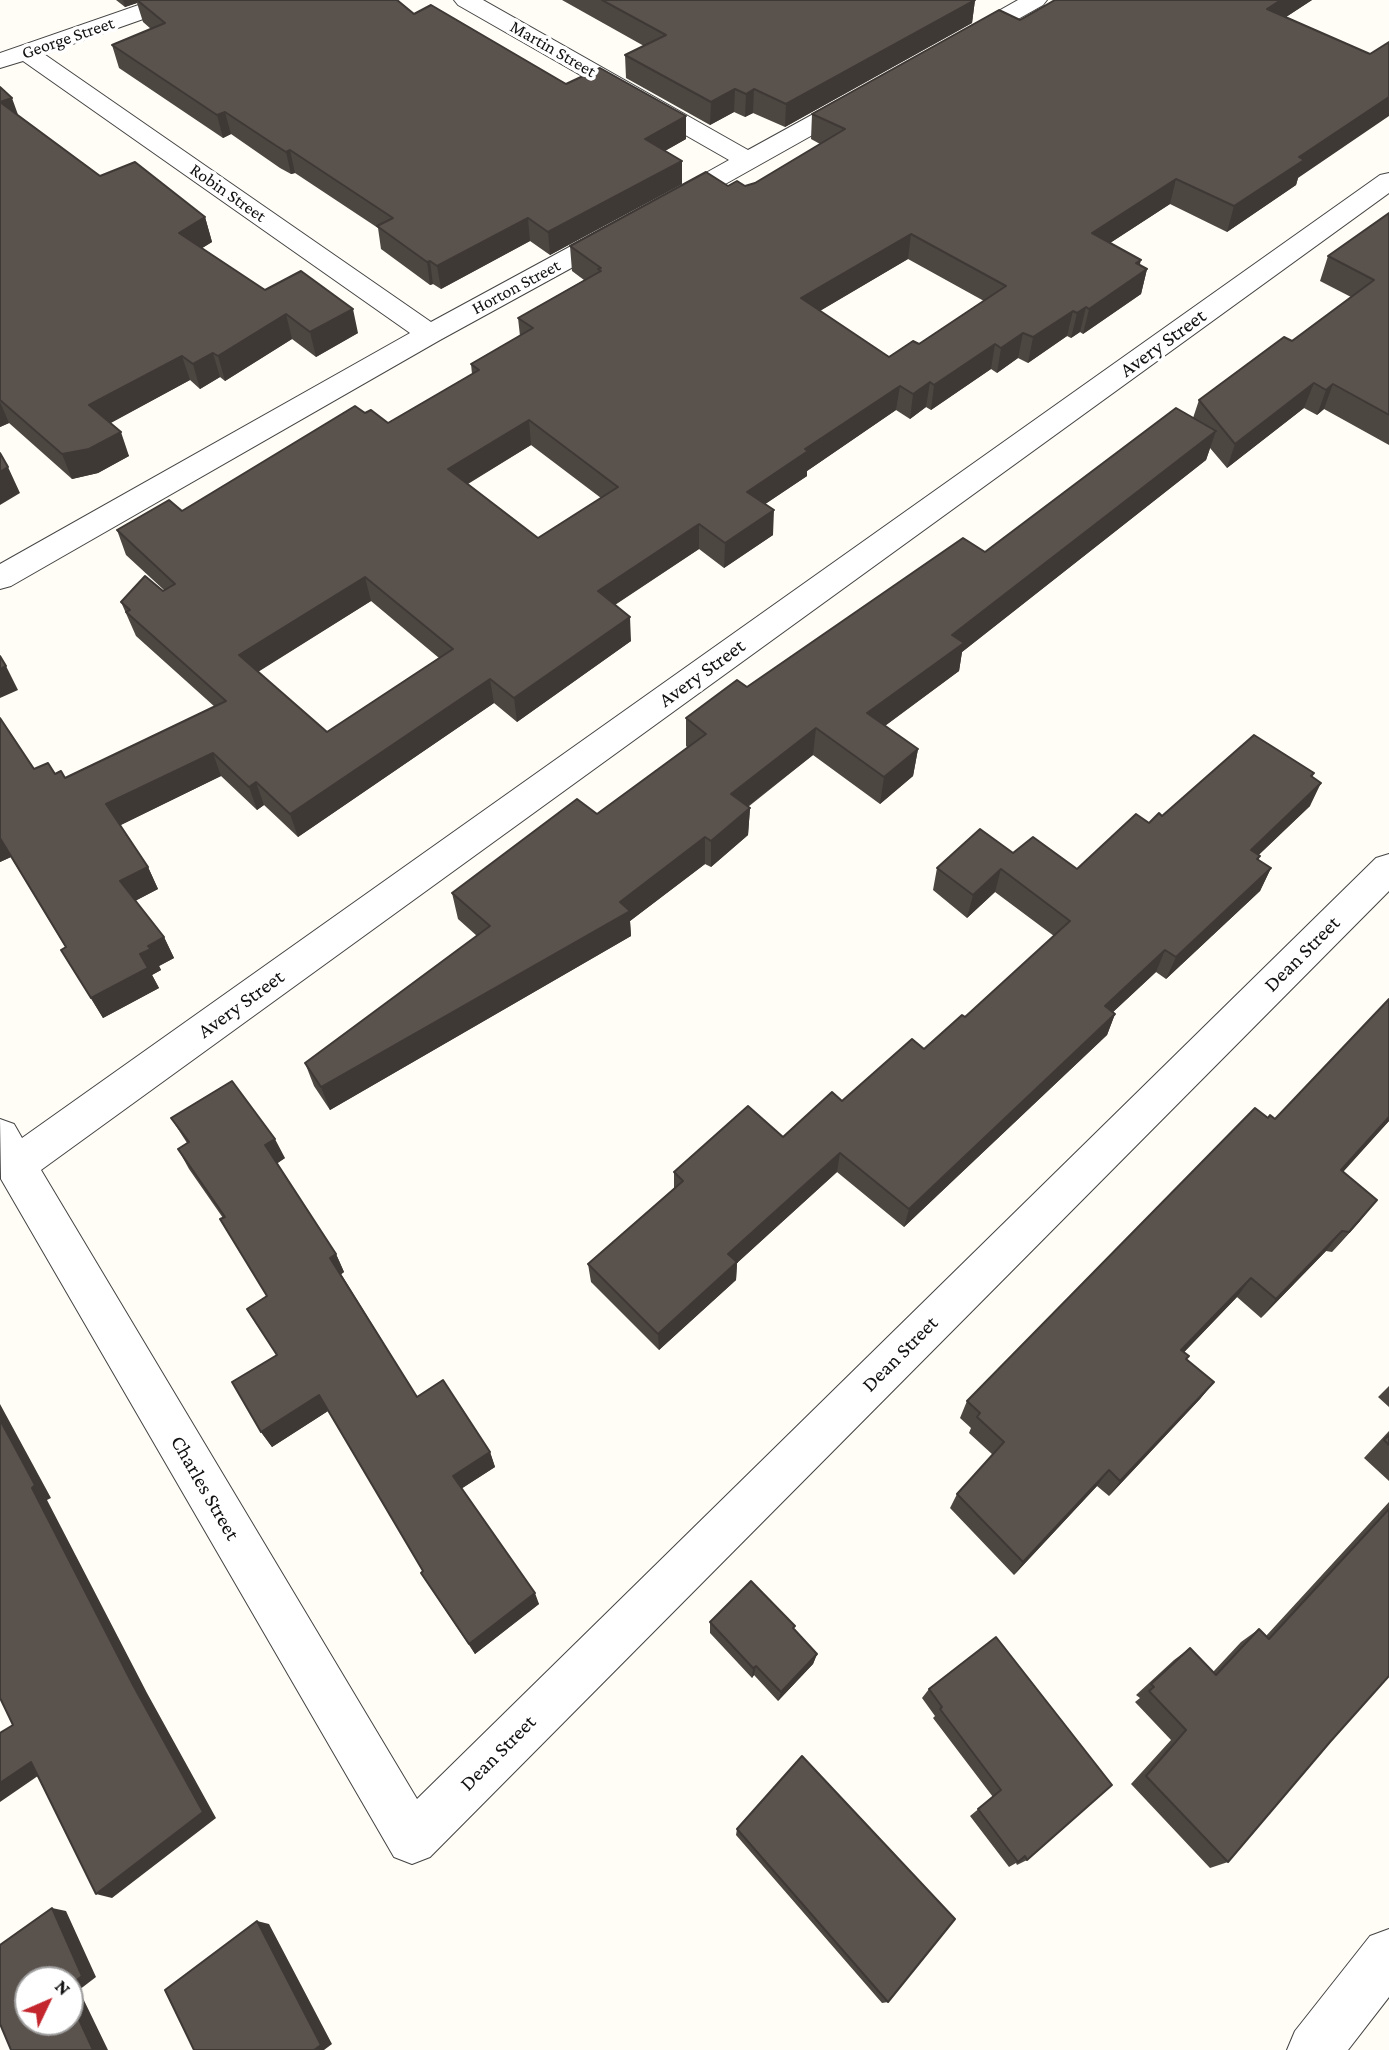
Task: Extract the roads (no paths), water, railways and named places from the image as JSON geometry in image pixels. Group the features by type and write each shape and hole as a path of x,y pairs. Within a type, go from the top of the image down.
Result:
{"street":[{"name":"George Street","path":"0,61 175,0"},
{"name":"Martin Street","path":"466,0 749,161"},
{"path":"940,54 1035,0"},
{"name":"Robin Street","path":"26,52 430,334"},
{"name":"Horton Street","path":"0,578 430,334 880,87"},
{"name":"Avery Street","path":"8,1151 1389,181"},
{"name":"Dean Street","path":"412,1839 1389,868"},
{"name":"Charles Street","path":"8,1151 412,1839"},
{"path":"1314,2050 1389,1955"}]}
